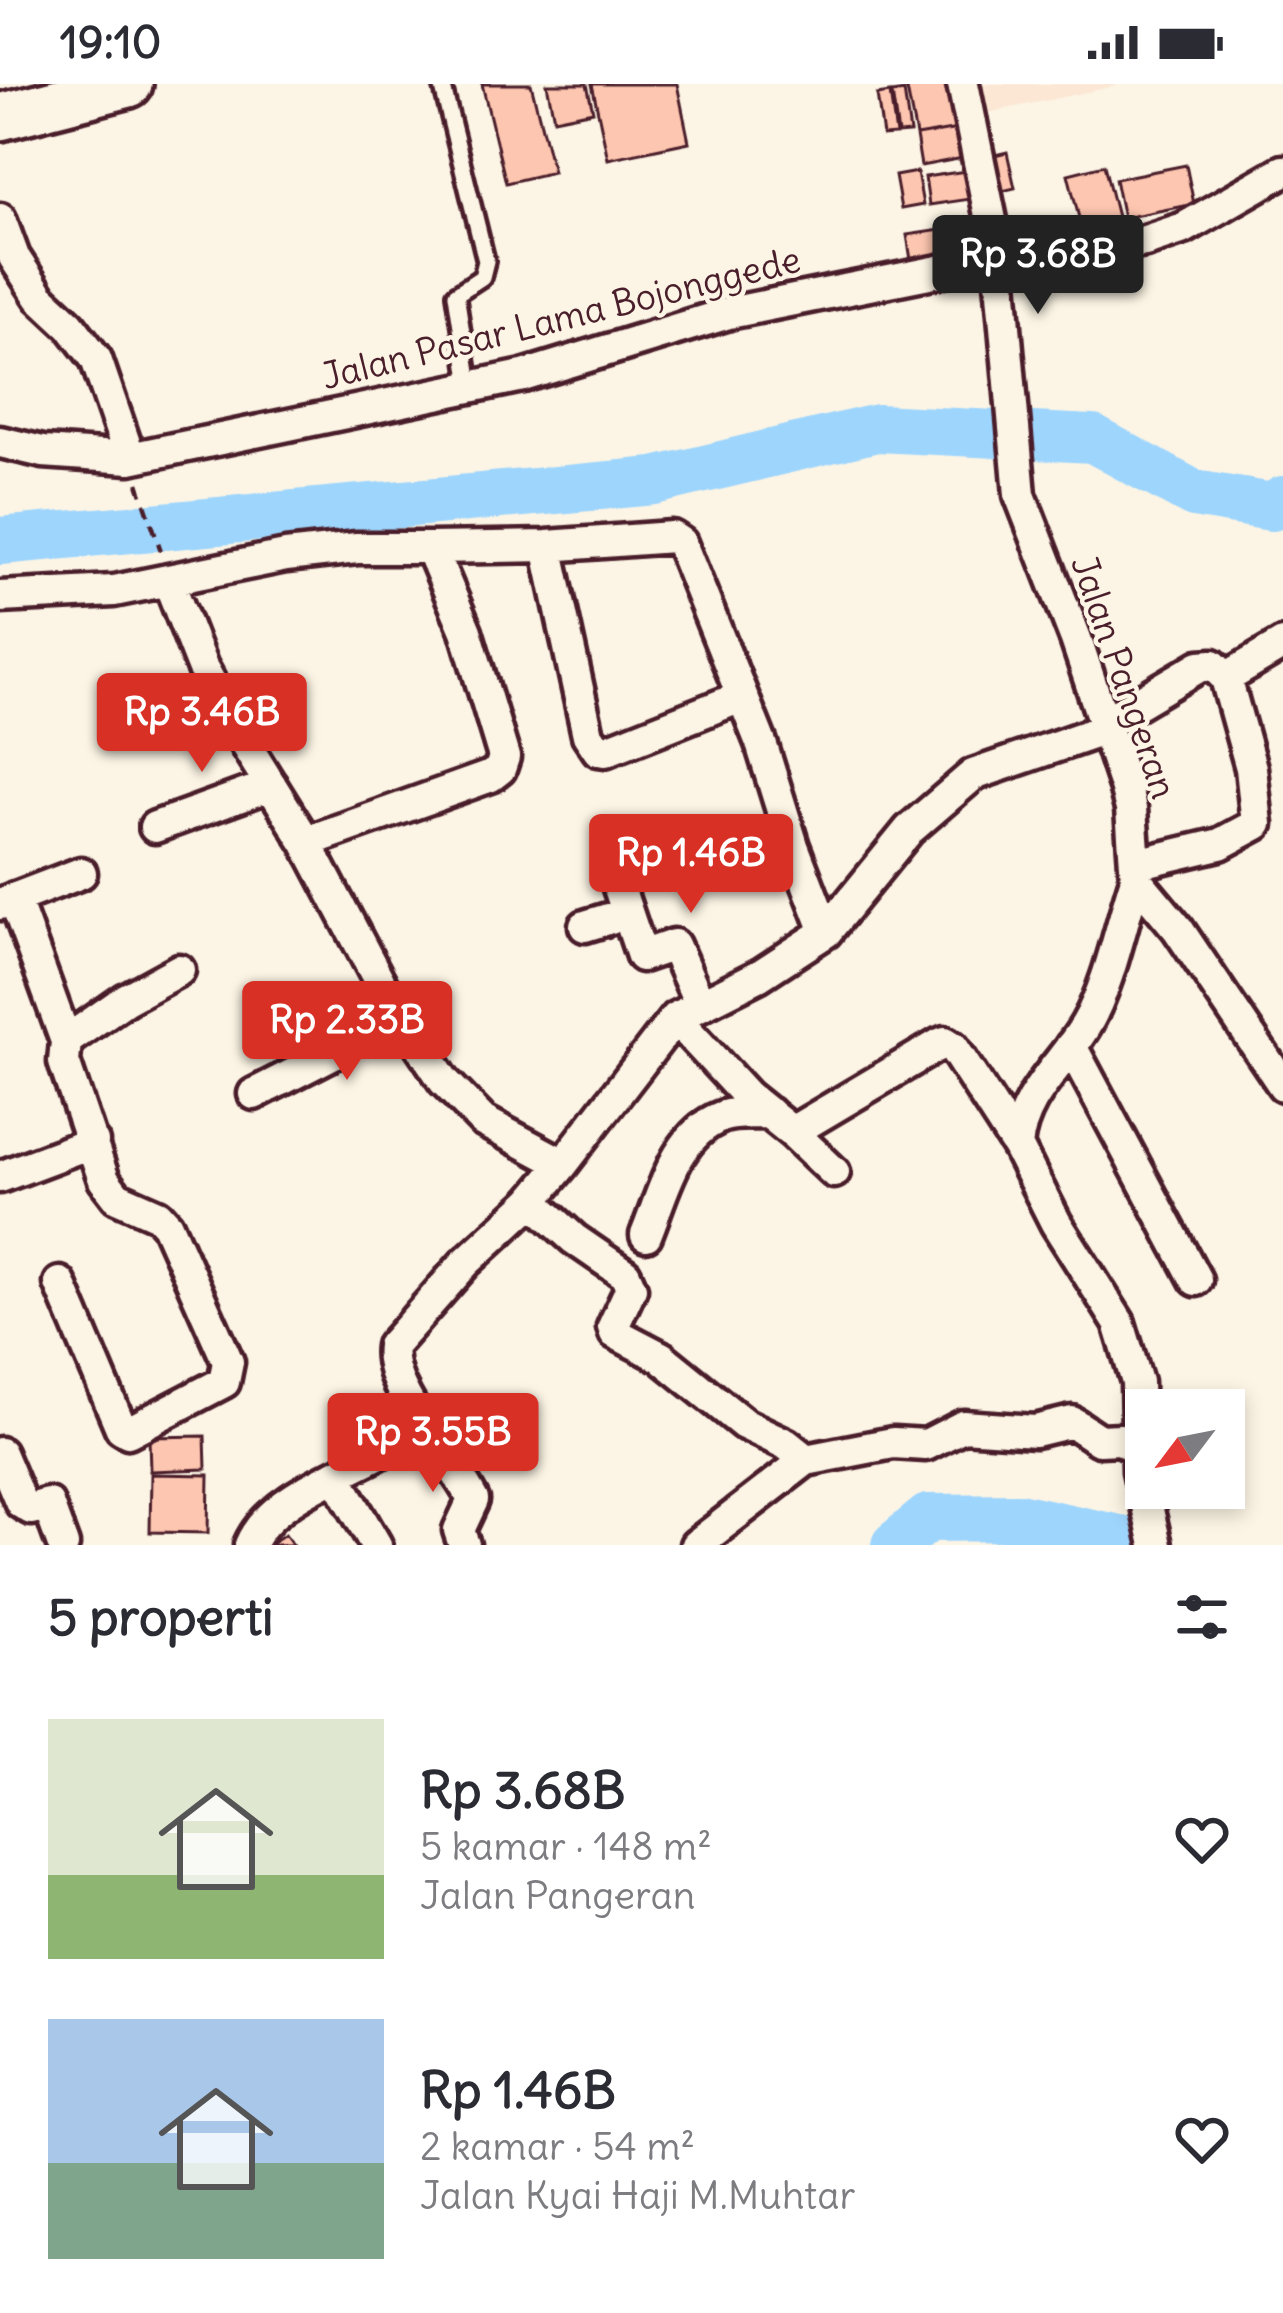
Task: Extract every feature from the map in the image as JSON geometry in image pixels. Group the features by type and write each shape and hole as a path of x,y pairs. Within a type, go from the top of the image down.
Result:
{"main road":[{"path":"0,117 129,84"}],"street":[{"path":"963,84 999,259"},
{"name":"Jalan Pasar Lama Bojonggede","path":"0,442 43,452 130,458 523,376 729,313 999,259 1068,255 1144,242 1184,228 1283,171"},
{"path":"0,219 14,257 40,297 96,359 130,458"},
{"name":"Jalan Pangeran","path":"999,259 1020,495 1131,809 1136,872 1089,1021 1038,1087 1022,1118 1017,1146"},
{"path":"0,597 114,591 165,569 357,548 547,546 672,536 681,543 761,743 826,932"},
{"path":"547,546 588,735 598,750 740,697"},
{"path":"306,842 500,769 504,757 466,631 431,548"},
{"path":"165,569 202,668 306,842 385,992 463,1102 483,1121 562,1163"},
{"path":"1226,678 1283,644"},
{"path":"464,1545 459,1530 473,1500 394,1371 392,1346 482,1246 532,1201 687,1011 760,975 826,932 909,830 973,775 1105,726 1207,663 1226,678 1251,768 1257,824 1220,844 1136,872 1283,1085"},
{"path":"155,826 271,785"},
{"path":"60,1283 122,1428 128,1432 224,1382 228,1362 166,1225 158,1215 117,1196 104,1180 64,1062 67,1041 7,901 82,873"},
{"path":"614,873 642,956 674,945 687,1011 734,1084 834,1172"},
{"path":"585,926 627,914"},
{"path":"67,1041 178,970"},
{"path":"254,1094 334,1052 355,1012 385,992"},
{"path":"646,1235 680,1152 699,1129 725,1115 781,1122 945,1042 953,1046 1017,1146 1049,1210 1118,1323 1131,1354 1137,1389"},
{"path":"1071,1046 1196,1280"},
{"path":"0,1177 93,1142"},
{"path":"532,1201 629,1280 631,1288 615,1333 661,1358 744,1424 786,1444 806,1460"},
{"path":"250,1545 266,1522 292,1501 388,1448 421,1421"},
{"path":"698,1544 806,1460 893,1443 926,1444 963,1426 1035,1431 1072,1422 1099,1440 1121,1438 1125,1443"},
{"path":"0,1453 21,1503 31,1510 48,1504 63,1545"},
{"path":"336,1476 376,1545"},
{"path":"1149,1509 1156,1545"}],"lane":[{"path":"442,84 486,261 482,277 456,294 470,385"}],"path":[{"path":"144,504 165,569"}],"shaded area":[{"path":"967,84 1115,84 1116,86 974,116"}],"building":[{"path":"482,84 531,84 553,172 506,183"},
{"path":"547,84 587,84 593,111 554,119"},
{"path":"592,84 677,84 689,142 608,159"},
{"path":"906,84 949,84 958,129 916,136"},
{"path":"904,91 910,133 898,134 892,93"},
{"path":"890,93 896,135 883,136 877,95"},
{"path":"958,129 963,158 921,166 916,136"},
{"path":"1007,152 1015,188 990,194 982,158"},
{"path":"1104,165 1119,225 1083,234 1068,174"},
{"path":"1186,165 1194,204 1123,218 1115,179"},
{"path":"966,171 970,199 929,205 925,177"},
{"path":"917,172 923,205 901,209 895,176"},
{"path":"941,230 945,255 911,260 907,235"},
{"path":"205,1436 206,1469 150,1471 149,1437"},
{"path":"151,1474 209,1475 208,1533 150,1532"},
{"path":"285,1534 293,1545 268,1545"}],"waterway":[{"path":"0,541 654,481 877,428 1093,439 1194,494 1272,507 1283,500"},
{"path":"895,1545 928,1518 1018,1517 1147,1545"}]}
